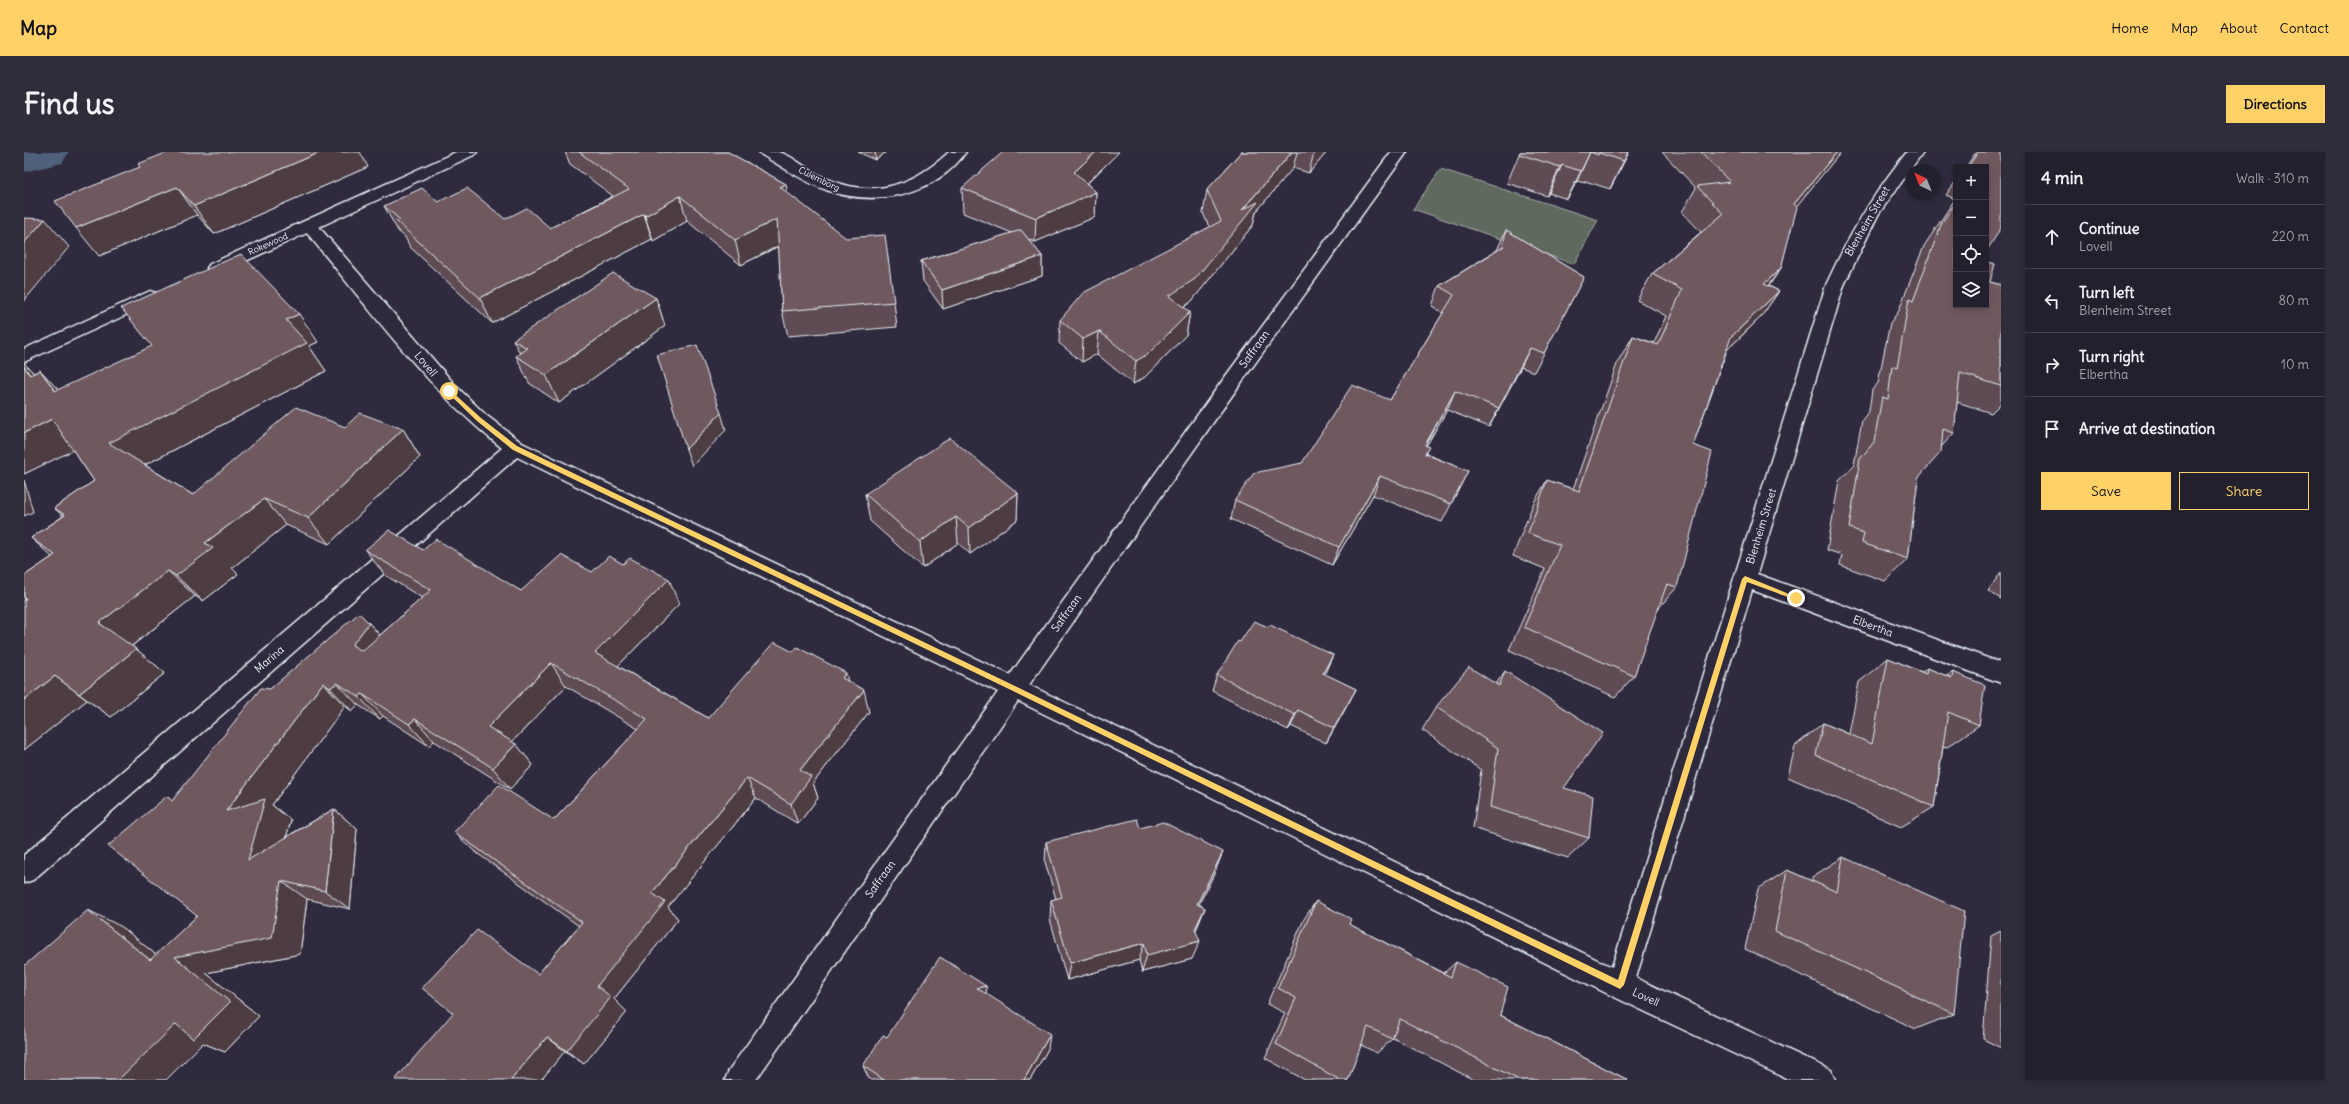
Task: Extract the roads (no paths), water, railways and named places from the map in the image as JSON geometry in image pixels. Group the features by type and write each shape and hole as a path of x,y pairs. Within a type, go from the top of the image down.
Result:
{"street":[{"name":"Rokewood","path":"200,274 468,152"},
{"name":"Culemborg","path":"767,152 834,188 850,192 866,193 904,188 921,182 932,176 958,152"},
{"name":"Saffraan","path":"740,1080 1013,688 1270,326 1400,152"},
{"name":"Blenheim Street","path":"1620,985 1835,285 1852,244 1888,185 1915,152"},
{"name":"Lovell","path":"309,225 449,391 479,420 515,448 1013,688 1620,985 1821,1080"},
{"path":"24,356 164,291"},
{"name":"Marina","path":"24,871 515,448"},
{"name":"Elbertha","path":"1745,579 2001,673"}],"waterway":[{"path":"24,157 44,152"}]}
